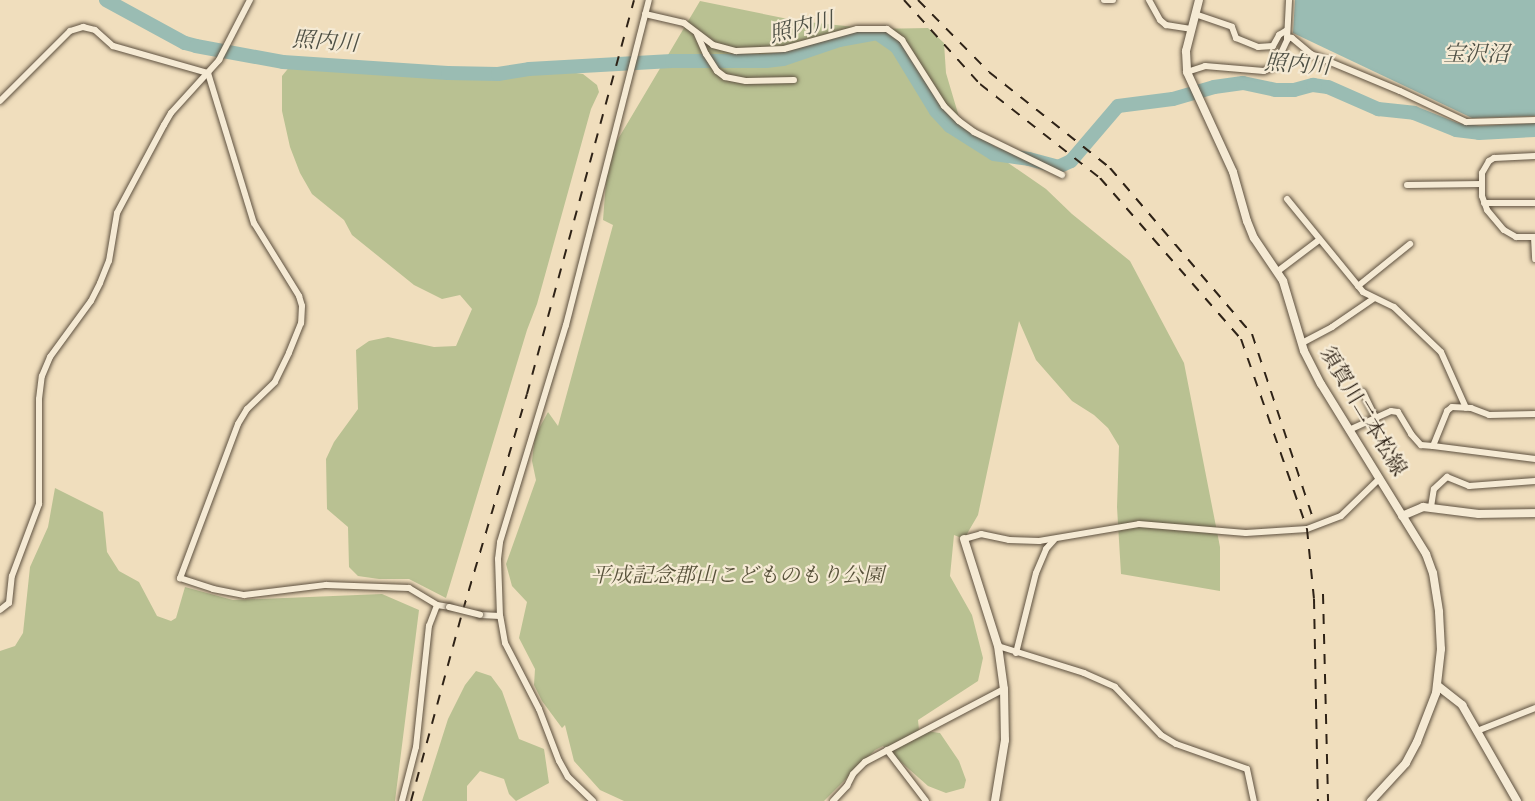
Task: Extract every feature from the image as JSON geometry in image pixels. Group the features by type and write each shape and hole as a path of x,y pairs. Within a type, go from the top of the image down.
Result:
{"main road":[{"name":"須賀川二本松線","path":"1199,0 1186,51 1189,77 1233,172 1254,238 1278,272 1289,294 1302,343 1321,384 1426,554 1433,573 1439,612 1438,686 1410,756 1381,797 1371,801"},
{"path":"1402,516 1423,507 1479,514 1535,513"},
{"path":"964,539 998,646 1004,689 1005,740 995,801"},
{"path":"1438,686 1458,699 1517,801"}],"street":[{"path":"0,610 9,603 12,576 39,504 38,411 42,376 50,357 91,301 100,283 110,254 117,213 160,132 171,113 208,73 224,51 249,0"},
{"path":"593,801 568,777 559,761 539,709 506,643 500,616 500,542 566,325 649,0"},
{"path":"1104,0 1113,0"},
{"path":"1149,0 1160,20 1166,25 1191,29"},
{"path":"1189,77 1212,66 1267,70 1278,62 1287,33 1289,0"},
{"path":"645,14 684,23 720,47 764,51 784,49 857,29 887,29 902,40 944,106 959,121 974,132 1062,175"},
{"path":"1195,14 1232,27 1236,38 1258,47 1272,46 1279,35 1287,33"},
{"path":"0,101 66,33 83,27 95,30 113,46 208,73"},
{"path":"697,33 706,54 717,71 725,77 746,81 794,80"},
{"path":"1287,33 1311,54 1467,122 1535,120"},
{"path":"208,73 254,223 296,289 302,315 300,327 275,382 247,409 238,424 180,578 213,589 243,595 326,585 409,588 437,605 480,615 500,616"},
{"path":"1535,156 1492,159 1482,173 1484,203 1494,222 1516,237 1534,237 1535,259"},
{"path":"1407,185 1482,184"},
{"path":"1287,199 1358,286 1373,299 1394,307 1441,352 1466,408"},
{"path":"1484,203 1535,203"},
{"path":"1278,272 1319,240"},
{"path":"1358,286 1410,244"},
{"path":"1302,343 1332,327 1373,299"},
{"path":"1363,392 1376,419"},
{"path":"1433,446 1447,411 1452,407 1466,408 1489,415 1535,414"},
{"path":"1349,430 1391,411 1398,412 1421,446 1535,459"},
{"path":"1431,507 1434,489 1447,477 1469,486 1535,481"},
{"path":"964,539 981,534 1010,540 1054,540 1139,524 1246,533 1307,529 1341,516 1380,478"},
{"path":"1016,653 1036,573 1047,549 1054,540"},
{"path":"402,801 416,747 429,626 437,605"},
{"path":"998,646 1084,673 1114,687 1161,735 1176,744 1247,769 1254,801"},
{"path":"834,801 847,786 853,774 866,762 1004,689"},
{"path":"1477,730 1535,708"},
{"path":"887,750 926,801"}],"green space":[{"name":"平成記念郡山こどものもり公園","path":"700,1 798,21 874,29 928,28 944,43 946,73 959,117 975,140 1046,189 1072,214 1130,261 1184,363 1220,547 1220,591 1121,574 1117,507 1119,446 1108,428 1094,415 1072,401 1036,360 1019,321 978,515 964,539 954,535 950,576 972,615 983,658 978,681 918,720 919,730 940,733 959,761 966,780 964,788 946,793 928,786 883,746 875,750 824,801 624,801 600,790 574,761 565,725 562,728 542,701 534,685 535,669 519,638 527,602 512,586 506,564 536,480 532,461 535,436 548,412 558,426 613,225 603,220 608,156"},
{"path":"291,65 445,78 548,69 583,74 597,85 599,92 591,109 537,304 527,330 446,598 409,579 358,576 349,567 348,527 327,509 326,459 334,442 358,409 356,350 369,341 388,337 434,347 456,346 472,309 460,295 442,299 414,285 352,235 344,220 312,194 300,173 290,147 282,111 282,76"},
{"path":"55,488 103,512 107,552 119,571 139,582 157,616 171,621 176,618 185,587 233,600 382,594 419,610 395,801 0,801 0,651 15,646 23,633 30,567 48,527"},
{"path":"476,671 491,676 502,691 519,739 544,749 549,783 516,801 509,794 504,779 480,771 467,786 467,801 422,801 448,719 465,685"}],"water":[{"name":"宝沢沼","path":"1295,0 1535,0 1535,116 1472,118 1293,33"}],"waterway":[{"name":"照内川","path":"106,0 185,43 196,46 283,62 448,73 498,74 529,69 672,61 766,61 783,59 839,40 877,33 897,47 936,111 950,126 994,154 1029,159 1058,167 1071,161 1118,106 1173,99 1214,87 1243,83 1276,90 1294,90 1313,85 1328,87 1378,109 1414,113 1456,130 1479,133 1535,130"}],"railway":[{"path":"411,801 463,610 527,394 634,0"},
{"path":"904,0 980,84 1100,178 1241,339 1307,529 1314,599 1318,801"},
{"path":"918,0 989,72 1110,168 1252,334 1314,522"},
{"path":"1323,594 1328,801"}]}
